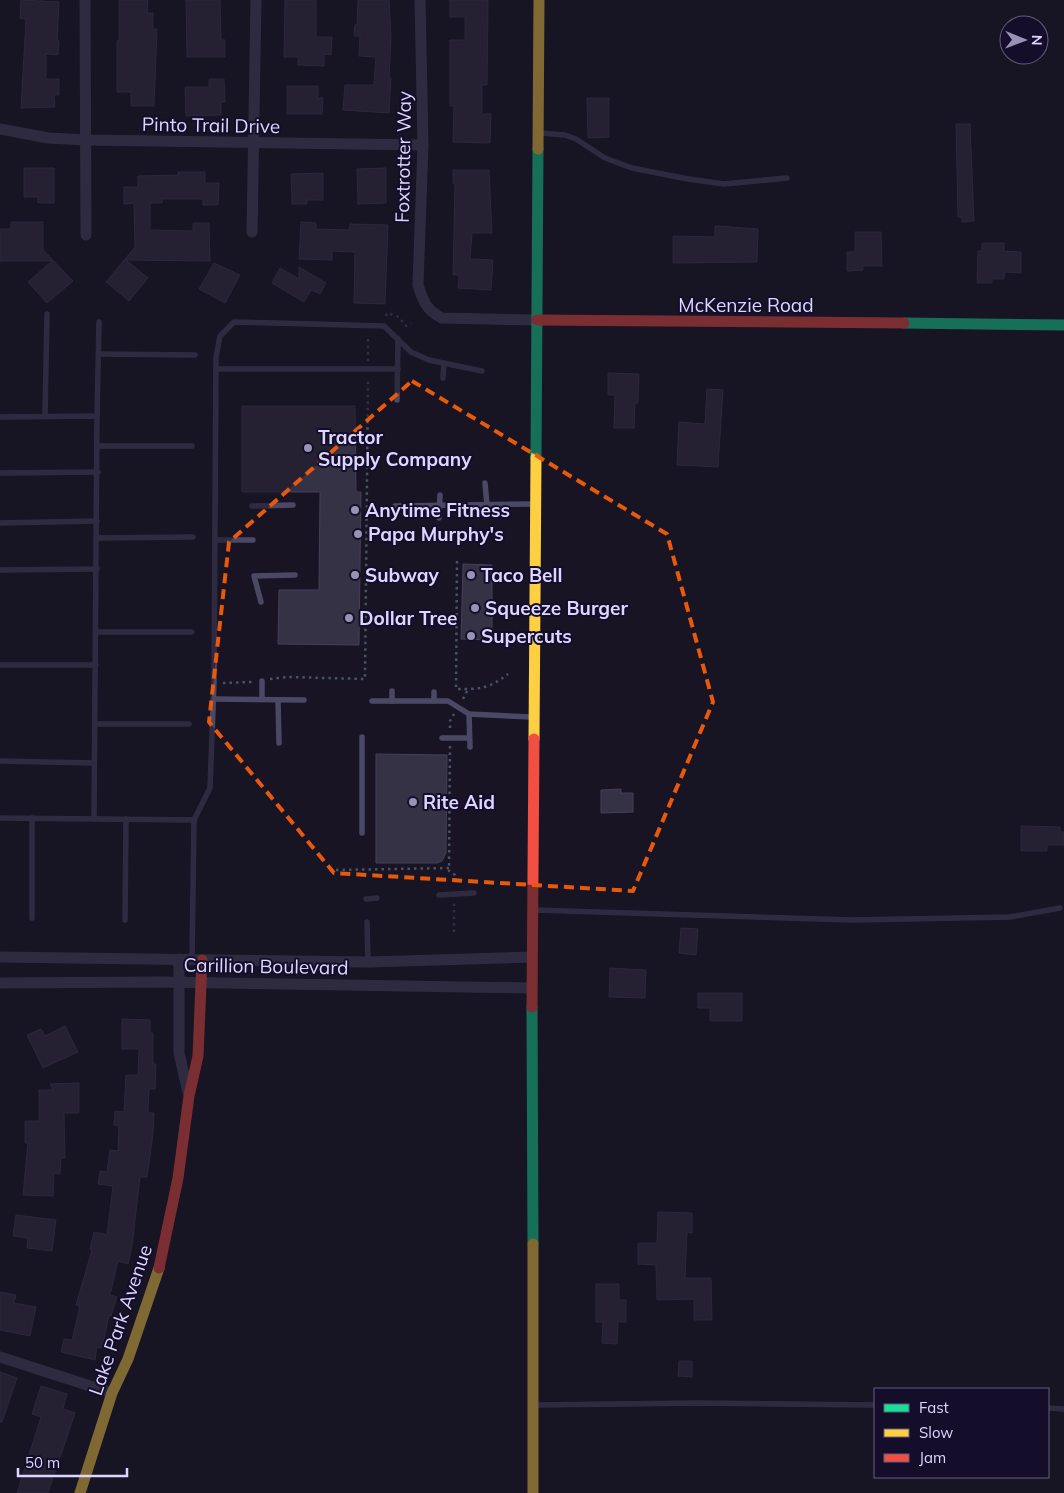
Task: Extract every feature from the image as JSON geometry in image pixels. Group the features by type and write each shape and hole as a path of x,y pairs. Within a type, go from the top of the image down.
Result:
{"main road":[{"path":"533,1493 532,910 538,0"},
{"name":"McKenzie Road","path":"537,320 1064,325"},
{"name":"Lake Park Avenue","path":"80,1493 112,1394 131,1350 154,1286 164,1247 178,1178 189,1096 198,1056 201,982 197,960"}],"street":[{"path":"85,0 86,235"},
{"path":"252,232 256,0"},
{"name":"Foxtrotter Way","path":"420,0 422,145 418,285 429,311"},
{"name":"Pinto Trail Drive","path":"0,129 48,138 87,140 422,145"},
{"name":"McKenzie Road","path":"429,311 442,318 456,320 537,320"},
{"name":"Carillion Boulevard","path":"0,957 368,962 532,957"},
{"name":"Lake Park Avenue","path":"179,959 179,1053 189,1096"},
{"name":"Carillion Boulevard","path":"0,983 201,982 532,988"},
{"path":"0,1357 112,1394"}],"lane":[{"path":"538,133 565,134 605,158 632,168 724,184 787,178"},
{"path":"45,416 46,314"},
{"path":"94,819 99,322"},
{"path":"197,960 194,820 210,788 214,683 216,369 220,336 234,322 381,325 411,352 429,360 482,371"},
{"path":"397,400 398,339"},
{"path":"99,354 194,355"},
{"path":"443,378 444,363"},
{"path":"216,369 398,369"},
{"path":"0,416 97,416"},
{"path":"98,446 192,446"},
{"path":"0,473 98,472"},
{"path":"485,483 487,505"},
{"path":"439,518 440,495"},
{"path":"395,506 535,504"},
{"path":"252,506 293,505"},
{"path":"0,522 97,521"},
{"path":"96,538 193,537"},
{"path":"215,540 253,540"},
{"path":"0,570 97,569"},
{"path":"262,602 254,576 295,575"},
{"path":"96,632 192,632"},
{"path":"0,665 96,665"},
{"path":"262,681 262,699"},
{"path":"392,691 392,701"},
{"path":"434,692 434,701"},
{"path":"213,699 304,700"},
{"path":"278,700 279,743"},
{"path":"372,701 448,701 469,714 534,717"},
{"path":"469,714 470,747"},
{"path":"95,724 189,724"},
{"path":"362,737 362,833"},
{"path":"442,738 469,738"},
{"path":"0,761 94,763"},
{"path":"0,818 194,820"},
{"path":"32,818 32,918"},
{"path":"125,920 126,819"},
{"path":"440,895 474,893"},
{"path":"366,899 377,898"},
{"path":"532,910 853,920 1010,917 1060,908"},
{"path":"366,922 368,962"},
{"path":"533,1405 698,1402 874,1405"},
{"path":"1049,1408 1064,1409"}],"path":[{"path":"214,683 246,683 288,677 364,678 368,334 377,334 387,313 399,317 406,326 411,322"},
{"path":"457,561 456,689 482,689 492,686 508,674"},
{"path":"454,932 455,875 449,871 450,720 468,689"},
{"path":"336,870 449,868"}],"highlighted area":[{"path":"412,381 667,534 713,702 633,891 334,873 209,722 229,542"}],"building":[{"path":"21,0 59,2 58,55 46,54 46,79 59,79 59,95 54,95 55,107 21,108 26,19 20,18"},
{"path":"119,0 148,0 147,13 153,13 153,29 157,29 154,106 131,106 131,92 117,92"},
{"path":"186,0 220,0 221,40 225,40 225,57 187,57"},
{"path":"285,0 316,0 316,37 332,37 331,55 324,54 324,66 298,65 298,57 284,57"},
{"path":"358,0 389,0 391,37 389,78 391,78 389,113 343,110 345,85 374,85 376,57 359,56 360,36 354,36 355,25 357,25"},
{"path":"450,0 488,0 487,85 482,85 482,114 491,114 490,143 453,142 454,106 450,106 450,40 465,40 465,17 450,17"},
{"path":"209,79 224,79 225,102 221,102 221,115 186,116 185,87 209,87"},
{"path":"287,86 318,86 318,98 323,98 322,114 287,114"},
{"path":"587,98 609,98 609,137 588,138"},
{"path":"956,124 970,124 974,221 962,222 962,217 958,217"},
{"path":"24,168 54,168 54,203 38,203 38,197 24,197"},
{"path":"386,168 386,203 358,204 357,169"},
{"path":"453,170 489,170 492,233 472,233 470,259 493,260 491,290 458,288 459,275 453,275 455,184 453,184"},
{"path":"178,172 205,172 205,183 219,183 218,205 203,205 203,199 162,199 162,203 150,203 150,230 193,231 193,223 209,223 210,261 126,260 148,278 129,301 106,282 135,247 134,203 124,204 124,187 138,187 138,176 178,175"},
{"path":"323,173 323,200 307,200 307,204 292,204 291,174"},
{"path":"11,222 43,222 43,250 73,281 47,303 28,282 52,261 0,261 0,229 11,229"},
{"path":"301,222 316,223 316,229 349,230 350,224 388,225 385,304 354,303 355,252 332,251 332,260 299,259"},
{"path":"715,226 758,229 757,262 673,263 673,236 715,237"},
{"path":"855,232 881,232 882,266 863,266 863,270 847,271 847,252 855,252"},
{"path":"982,243 1004,243 1004,251 1021,252 1021,273 1005,272 1004,279 992,279 992,283 977,283 978,251 982,251"},
{"path":"214,263 240,275 225,303 199,289"},
{"path":"299,267 326,283 320,294 311,290 304,302 272,283 280,268 299,279"},
{"path":"608,373 639,374 638,403 635,403 634,428 614,428 615,395 608,395"},
{"path":"707,389 723,390 718,467 677,465 679,422 705,424"},
{"path":"242,406 355,406 356,492 361,492 359,645 278,644 279,590 319,590 320,492 242,492"},
{"path":"463,564 492,565 492,640 461,639"},
{"path":"376,754 447,755 446,853 442,861 437,863 376,863"},
{"path":"621,789 621,793 633,793 633,812 601,813 601,790"},
{"path":"1021,826 1060,827 1060,832 1064,832 1064,845 1047,845 1047,851 1021,851"},
{"path":"681,928 698,929 696,955 679,953"},
{"path":"610,968 646,970 645,998 609,997"},
{"path":"698,993 742,993 742,1021 710,1021 710,1008 698,1008"},
{"path":"122,1019 150,1020 150,1033 153,1033 153,1064 156,1064 155,1089 149,1089 148,1113 154,1113 153,1134 147,1177 140,1177 132,1246 128,1264 118,1261 110,1295 117,1297 111,1316 109,1315 102,1348 97,1347 95,1360 61,1352 64,1339 72,1340 80,1306 76,1305 92,1250 90,1249 94,1232 107,1235 113,1186 98,1184 100,1171 107,1172 110,1150 118,1151 119,1126 114,1125 115,1111 124,1112 126,1075 138,1075 139,1049 122,1049"},
{"path":"65,1026 78,1052 43,1068 27,1035 41,1029 45,1036"},
{"path":"79,1083 79,1113 64,1113 65,1158 61,1158 60,1174 54,1173 53,1196 23,1195 28,1143 25,1143 25,1121 39,1121 39,1090 53,1090 50,1084"},
{"path":"658,1212 692,1213 692,1233 687,1232 685,1278 711,1278 712,1320 694,1320 694,1299 657,1300 656,1265 638,1264 638,1243 657,1243"},
{"path":"16,1215 56,1220 52,1251 27,1248 28,1238 13,1236"},
{"path":"596,1284 619,1284 619,1300 626,1300 626,1322 618,1322 617,1344 602,1343 603,1322 596,1322"},
{"path":"0,1292 16,1295 14,1303 36,1307 30,1336 0,1330"},
{"path":"679,1361 692,1361 692,1377 678,1376"},
{"path":"0,1372 17,1378 2,1422 0,1422"},
{"path":"41,1386 67,1394 63,1409 75,1413 48,1493 17,1493 41,1417 32,1414"}],"traffic: fast":[{"path":"536,458 538,149"},
{"path":"904,323 1064,325"},
{"path":"532,1007 533,1244"}],"traffic: slow":[{"path":"538,149 539,0"},
{"path":"534,739 536,458"},
{"path":"533,1244 533,1493"},
{"path":"80,1493 112,1393 128,1359 159,1268"}],"traffic: jam":[{"path":"537,320 904,323"},
{"path":"532,1007 534,739"},
{"path":"159,1268 178,1178 189,1096 198,1056 202,960"}],"place":[{"name":"Tractor Supply Company","path":"308,448"},
{"name":"Anytime Fitness","path":"355,510"},
{"name":"Papa Murphy's","path":"358,534"},
{"name":"Subway","path":"355,575"},
{"name":"Taco Bell","path":"471,575"},
{"name":"Squeeze Burger","path":"475,608"},
{"name":"Dollar Tree","path":"349,618"},
{"name":"Supercuts","path":"471,636"},
{"name":"Rite Aid","path":"413,802"}]}
